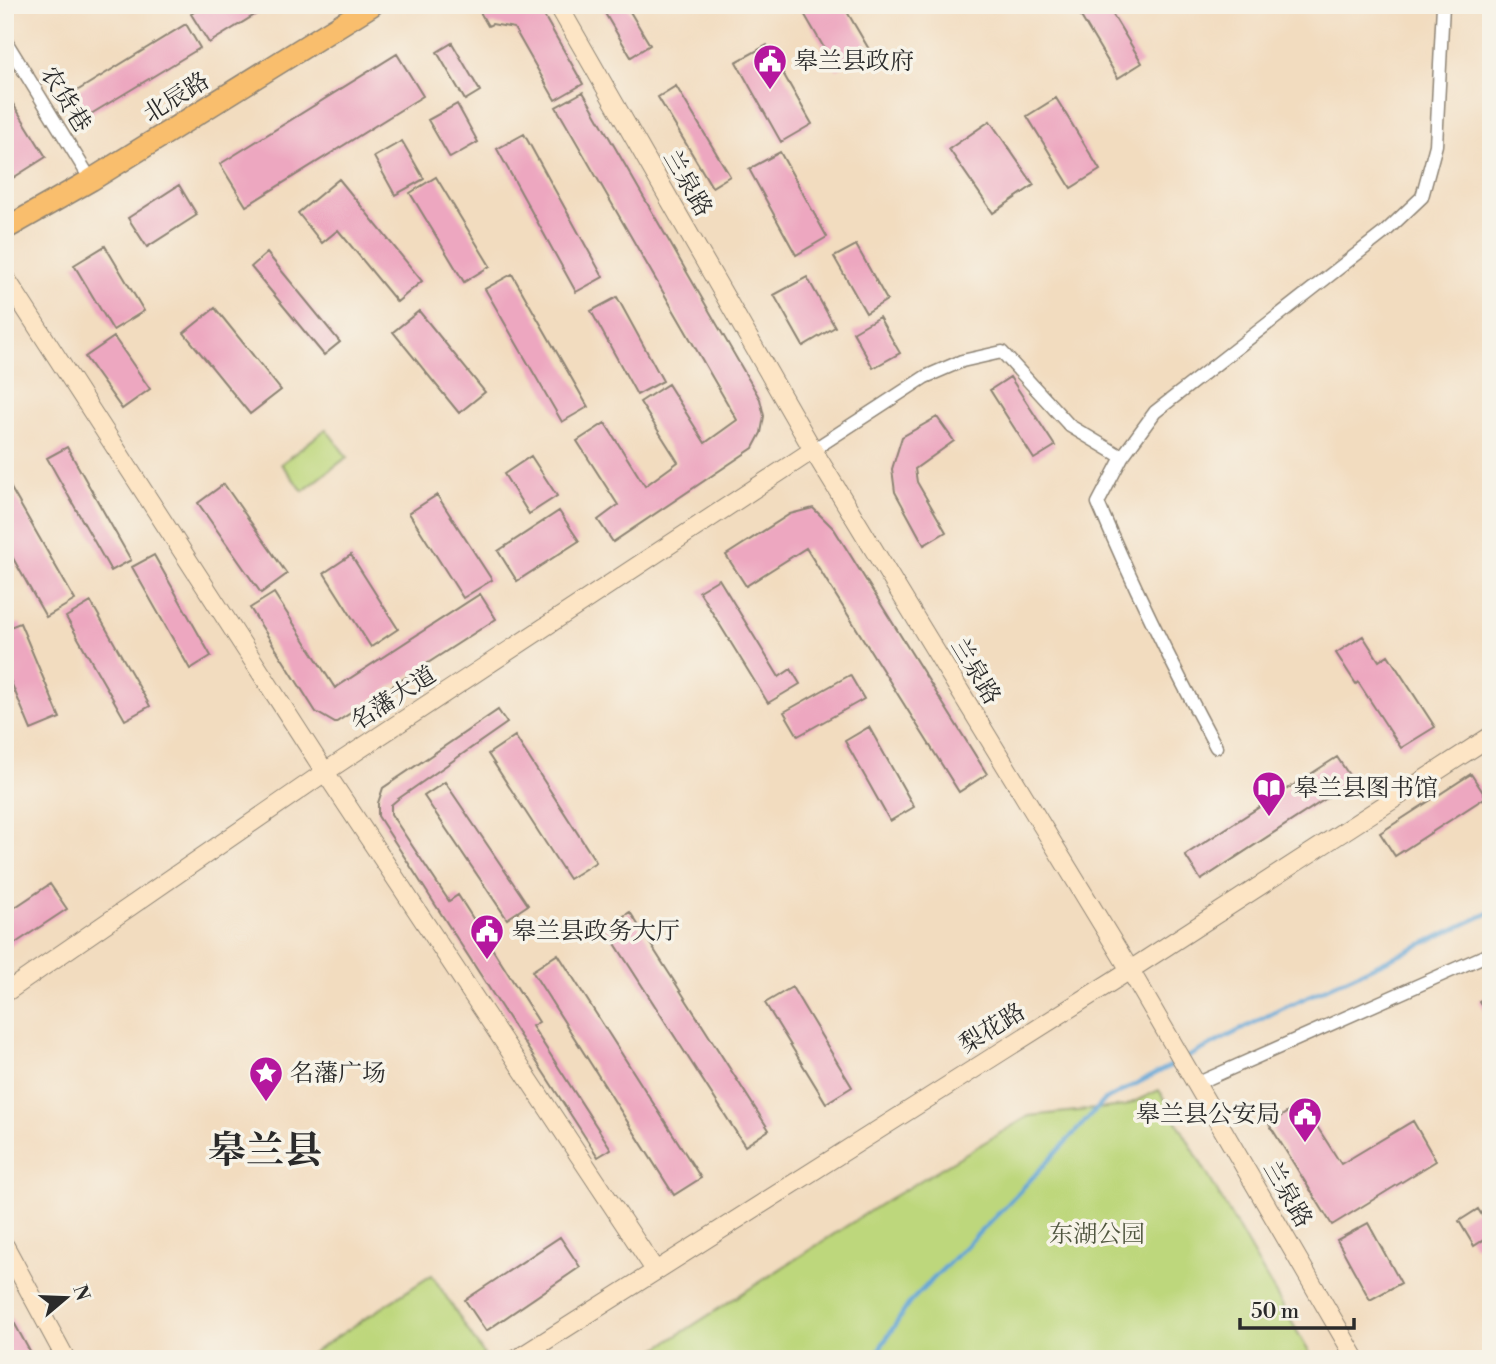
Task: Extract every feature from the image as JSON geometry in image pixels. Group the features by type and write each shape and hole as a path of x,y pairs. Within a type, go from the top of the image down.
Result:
{"main road":[{"name":"北辰路","path":"5,229 91,180 372,5"}],"street":[{"name":"兰泉路","path":"558,5 813,450 1130,970 1356,1359"},
{"path":"1216,747 1126,570 1098,503 1122,457 1155,412 1385,232 1422,197 1436,145 1443,5"},
{"name":"农货巷","path":"5,40 91,180"},
{"path":"5,277 325,772 655,1270"},
{"path":"813,450 925,377 962,361 1002,352 1070,426 1122,457"},
{"name":"名藩大道","path":"5,993 325,772 813,450"},
{"name":"梨花路","path":"517,1359 1130,970 1491,736"},
{"path":"1192,1078 1491,953"},
{"path":"5,1246 66,1359"}],"green space":[{"path":"326,429 347,457 303,491 281,464"},
{"name":"东湖公园","path":"1159,1090 1313,1359 641,1359 879,1205 1029,1116 1125,1106"},
{"path":"432,1275 484,1355 477,1359 303,1359"}],"building":[{"path":"205,5 271,5 209,43 191,14"},
{"path":"476,5 538,5 583,84 555,100 514,28 492,24 488,26"},
{"path":"600,5 626,5 650,45 631,57"},
{"path":"799,5 843,5 870,51 837,70"},
{"path":"1074,5 1107,5 1142,63 1118,78"},
{"path":"186,24 200,48 81,120 67,97"},
{"path":"452,43 480,91 465,100 437,52"},
{"path":"767,45 812,124 781,142 736,62"},
{"path":"397,54 423,96 246,206 220,164"},
{"path":"676,86 730,176 712,187 658,97"},
{"path":"5,91 46,157 5,183"},
{"path":"583,92 760,399 764,416 761,433 753,448 613,542 598,520 618,505 577,441 605,423 645,486 678,462 640,402 668,384 705,443 737,420 556,107"},
{"path":"1056,98 1100,170 1071,188 1027,116"},
{"path":"457,104 478,142 450,158 428,120"},
{"path":"990,121 1034,185 993,213 949,149"},
{"path":"524,134 603,277 576,292 497,149"},
{"path":"402,141 424,179 395,195 374,157"},
{"path":"780,152 827,237 796,255 749,169"},
{"path":"436,177 490,266 464,282 410,193"},
{"path":"339,179 422,281 397,302 338,230 322,243 298,213"},
{"path":"179,185 197,215 147,247 128,218"},
{"path":"856,245 887,300 866,313 834,257"},
{"path":"105,246 144,311 113,330 74,265"},
{"path":"267,253 340,342 324,355 251,267"},
{"path":"512,274 588,407 562,422 485,289"},
{"path":"807,277 835,327 803,346 774,295"},
{"path":"617,297 663,381 637,395 591,311"},
{"path":"215,308 281,390 250,414 184,333"},
{"path":"419,311 485,392 459,413 393,332"},
{"path":"879,317 900,353 873,368 853,332"},
{"path":"114,337 150,389 122,409 85,357"},
{"path":"1010,377 1055,446 1034,459 990,390"},
{"path":"937,417 954,441 915,469 917,482 946,532 924,545 895,492 892,469 902,437"},
{"path":"67,447 131,560 111,571 47,458"},
{"path":"531,456 557,496 529,514 504,474"},
{"path":"8,483 75,600 46,617 5,544 5,485"},
{"path":"224,484 287,574 261,593 198,503"},
{"path":"437,495 492,580 463,598 409,513"},
{"path":"813,508 834,529 987,774 959,792 806,548 746,586 726,555 790,514"},
{"path":"559,511 579,541 517,581 498,551"},
{"path":"154,555 211,656 190,669 132,567"},
{"path":"351,555 398,629 371,647 324,573"},
{"path":"719,579 779,677 791,669 800,684 768,703 699,591"},
{"path":"274,593 335,688 480,594 496,619 335,723 316,712 250,608"},
{"path":"91,602 150,706 125,720 66,617"},
{"path":"20,623 60,718 31,730 5,668 5,629"},
{"path":"1363,636 1379,661 1388,655 1435,727 1401,748 1336,653"},
{"path":"850,675 864,699 798,736 784,712"},
{"path":"498,710 507,723 398,799 391,805 391,814 449,901 458,895 539,1022 532,1026 611,1149 598,1157 378,816 378,803 383,788"},
{"path":"869,727 914,807 890,821 845,741"},
{"path":"515,736 596,862 569,879 488,754"},
{"name":"皋兰县图书馆","path":"1337,757 1353,781 1201,880 1185,855"},
{"path":"1471,774 1486,797 1395,856 1380,833"},
{"path":"445,782 528,905 507,919 424,796"},
{"path":"50,884 67,909 5,950 5,914"},
{"path":"630,912 769,1130 745,1146 605,928"},
{"path":"558,954 701,1178 674,1195 532,971"},
{"path":"792,987 852,1087 826,1103 765,1003"},
{"path":"1491,994 1491,1020 1479,1001"},
{"path":"1302,1103 1341,1164 1413,1121 1436,1161 1332,1225 1269,1124"},
{"path":"1478,1209 1491,1230 1491,1235 1474,1246 1459,1221"},
{"path":"1368,1223 1401,1283 1370,1300 1337,1240"},
{"path":"560,1237 580,1267 486,1331 465,1300"},
{"path":"5,1306 34,1359 5,1359"}],"waterway":[{"path":"1186,1058 1277,1011 1491,912"},
{"path":"873,1359 910,1302 1005,1207 1105,1100 1178,1062"}],"place":[{"name":"皋兰县政府","path":"770,91"},
{"name":"皋兰县图书馆","path":"1269,818"},
{"name":"皋兰县政务大厅","path":"487,961"},
{"name":"名藩广场","path":"266,1103"},
{"name":"皋兰县公安局","path":"1305,1144"}],"district":[{"name":"皋兰县","path":"265,1150"}]}
